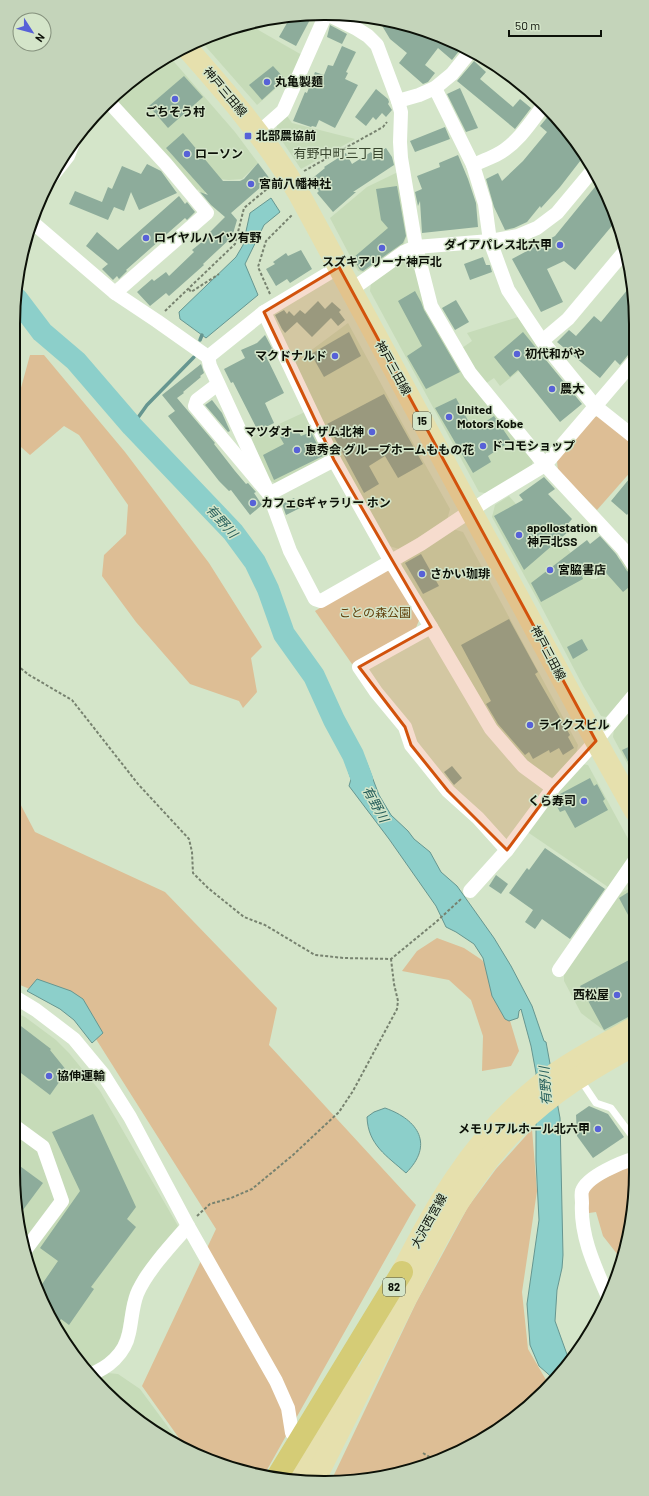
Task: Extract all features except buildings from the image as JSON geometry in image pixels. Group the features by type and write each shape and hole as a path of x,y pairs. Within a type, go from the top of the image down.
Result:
{"highway":[{"path":"286,1473 402,1272"},
{"path":"285,1473 292,1433"}],"main road":[{"name":"神戸三田線","path":"190,51 293,173 305,205 629,800"},
{"name":"大沢西宮線","path":"402,1272 437,1206 455,1178 484,1140 514,1119 547,1100 575,1074 629,1032"},
{"name":"大沢西宮線","path":"575,1074 629,1047"},
{"name":"大沢西宮線","path":"317,1476 436,1239 449,1216 514,1119"}],"street":[{"path":"258,133 284,111 327,20"},
{"path":"341,21 368,36 377,45 400,106 401,158 416,247 431,306 470,373 546,465 623,549 629,558"},
{"path":"400,106 419,95 436,88 452,74 467,55"},
{"path":"436,88 473,166 485,204 490,241 508,290 542,341 596,406 629,433"},
{"path":"113,106 208,213 115,294"},
{"path":"473,166 497,155 512,143 540,109"},
{"path":"351,290 404,252 416,247 490,241 518,236 537,228 557,213 589,174"},
{"path":"36,226 115,294 157,321 208,357 210,366 218,384 269,494 290,551 315,598 321,601 390,560 421,544 546,465 629,368"},
{"path":"542,341 568,319 621,256"},
{"path":"208,357 270,309 339,267"},
{"path":"270,309 334,460 390,560 491,729 523,766 552,788"},
{"path":"218,384 197,400 195,406 269,494"},
{"path":"233,451 245,441"},
{"path":"269,494 334,460"},
{"path":"431,627 355,669 405,727 411,745 448,791 478,818 507,850"},
{"path":"470,891 507,850 552,788 596,741 629,701"},
{"path":"559,970 629,869"},
{"path":"20,1000 36,1010 74,1039 90,1056 103,1074 130,1117 188,1226 283,1395 288,1408 292,1433"},
{"path":"20,1130 43,1147 62,1202 29,1245"},
{"path":"605,1290 585,1242 581,1210 582,1190 589,1181 621,1163 629,1160"},
{"path":"96,1372 104,1369 113,1362 126,1346 137,1294 153,1269 188,1226"}],"lane":[{"path":"575,1074 596,1103 611,1108 629,1132"}],"path":[{"path":"157,321 235,244 244,208 293,173 383,127 400,106"},
{"path":"270,309 258,267 266,241 290,217 305,205"},
{"path":"189,289 191,292 219,274"},
{"path":"20,668 29,675 72,700 138,784 189,840 192,852 193,873 208,888 244,917 265,925 315,954 344,958 391,959 436,922 470,891"},
{"path":"188,1226 210,1204 231,1198 252,1189 293,1155 338,1112 353,1091 397,1009 398,1001 391,959"},
{"path":"423,1453 429,1457"}],"highlighted area":[{"path":"339,267 596,741 553,788 507,850 448,791 411,745 405,727 359,667 431,627 334,460 264,312"}],"shaded area":[{"path":"255,28 302,55 290,79 288,78 257,105 204,45"},
{"path":"173,60 235,132 258,163 242,179 218,179 203,195 198,189 196,192 117,102 155,71"},
{"path":"287,116 292,123 355,139 301,169 276,132 277,124"},
{"path":"398,172 406,237 404,244 366,273 358,271 330,218 367,187"},
{"path":"405,258 413,261 428,304 533,460 531,469 490,494 479,492 370,291 371,283"},
{"path":"518,317 544,351 500,386 494,378 485,384 462,348 472,341 467,333"},
{"path":"348,323 450,509 447,520 399,549 389,546 340,458 294,363"},
{"path":"305,412 326,453 323,461 277,484 269,480 251,437"},
{"path":"509,496 522,511 561,540 591,579 596,579 624,556 629,564 629,692 606,717 601,716 583,686 492,517 495,505"},
{"path":"453,529 463,532 578,745 576,754 554,777 546,778 505,741 401,569 404,558"},
{"path":"629,713 629,767 613,737 614,729"},
{"path":"582,764 588,765 629,840 629,858 608,887 526,831"},
{"path":"629,889 629,1020 606,1032 581,1013 564,981 564,974 618,895"},
{"path":"20,1014 56,1040 69,1053 100,1091 178,1226 140,1273 127,1303 122,1332 108,1373 118,1374 140,1389 171,1431 179,1439 155,1425 139,1413 109,1387 83,1357 71,1341 51,1306 36,1269 26,1231 21,1191"}],"green space":[{"path":"30,355 44,355 125,452 209,563 262,647 251,658 257,692 243,708 239,701 190,684 136,622 102,576 104,555 126,534 128,505 79,435 64,426 30,455 20,446 20,391"},
{"path":"601,416 629,441 629,474 597,510 558,471 557,461 593,417"},
{"name":"ことの森公園","path":"382,570 393,572 420,618 415,630 352,664 315,611"},
{"path":"20,803 35,832 165,892 277,1008 269,1045 416,1205 266,1470 227,1460 208,1453 180,1439 142,1386 216,1229 77,1009 20,985"},
{"path":"437,938 464,948 482,960 500,987 519,1051 511,1066 482,1071 483,1036 471,1000 449,980 402,971 417,951"},
{"path":"532,1129 537,1191 522,1292 528,1349 546,1380 510,1413 494,1425 459,1445 403,1466 364,1473 334,1476 416,1303 468,1207 496,1169"},
{"path":"629,1166 626,1211 618,1255 603,1236 596,1212 589,1213 585,1194 594,1184"}],"water":[{"path":"271,198 280,212 264,225 245,264 258,295 206,338 180,319 179,312 236,257 243,245 250,213"},
{"path":"357,748 366,761 379,795 391,815 408,831 414,839 430,852 441,872 457,886 494,938 532,1006 544,1041 546,1042 560,1118 563,1255 562,1268 557,1290 555,1321 567,1355 550,1376 539,1366 530,1345 527,1304 539,1220 536,1161 536,1073 531,1046 521,1009 519,1011 518,1018 509,1021 505,1019 492,996 483,958 474,944 446,927 436,906 389,839 349,786 351,779 343,755"},
{"path":"37,979 71,991 83,999 103,1033 92,1043 74,1020 60,1009 27,991"},
{"path":"385,1108 407,1119 419,1134 421,1143 419,1153 415,1163 406,1173 375,1143 368,1127 367,1117 374,1112"}],"waterway":[{"name":"有野川","path":"21,304 42,332 76,361 132,426 233,532 255,562 268,589 284,634 314,676 334,720 353,755 362,779"},
{"path":"200,340 202,335"},
{"path":"132,426 147,405 194,357"}],"place":[{"name":"丸亀製麺","path":"267,82"},
{"name":"ごちそう村","path":"175,99"},
{"name":"北部農協前","path":"248,136"},
{"name":"ローソン","path":"187,154"},
{"name":"宮前八幡神社","path":"251,184"},
{"name":"ロイヤルハイツ有野","path":"146,238"},
{"name":"ダイアパレス北六甲","path":"560,245"},
{"name":"スズキアリーナ神戸北","path":"382,248"},
{"name":"初代和がや","path":"517,354"},
{"name":"マクドナルド","path":"335,356"},
{"name":"農大","path":"552,389"},
{"name":"United Motors Kobe","path":"449,417"},
{"name":"マツダオートザム北神","path":"372,432"},
{"name":"ドコモショップ","path":"483,446"},
{"name":"恵秀会 グループホームももの花","path":"297,450"},
{"name":"カフェGギャラリー ホン","path":"253,503"},
{"name":"apollostation 神戸北SS","path":"519,535"},
{"name":"宮脇書店","path":"550,570"},
{"name":"さかい珈琲","path":"422,574"},
{"name":"ライクスビル","path":"530,725"},
{"name":"くら寿司","path":"584,801"},
{"name":"西松屋","path":"617,995"},
{"name":"協伸運輸","path":"49,1076"},
{"name":"メモリアルホール北六甲","path":"598,1129"}],"district":[{"name":"有野中町三丁目","path":"339,153"}]}
